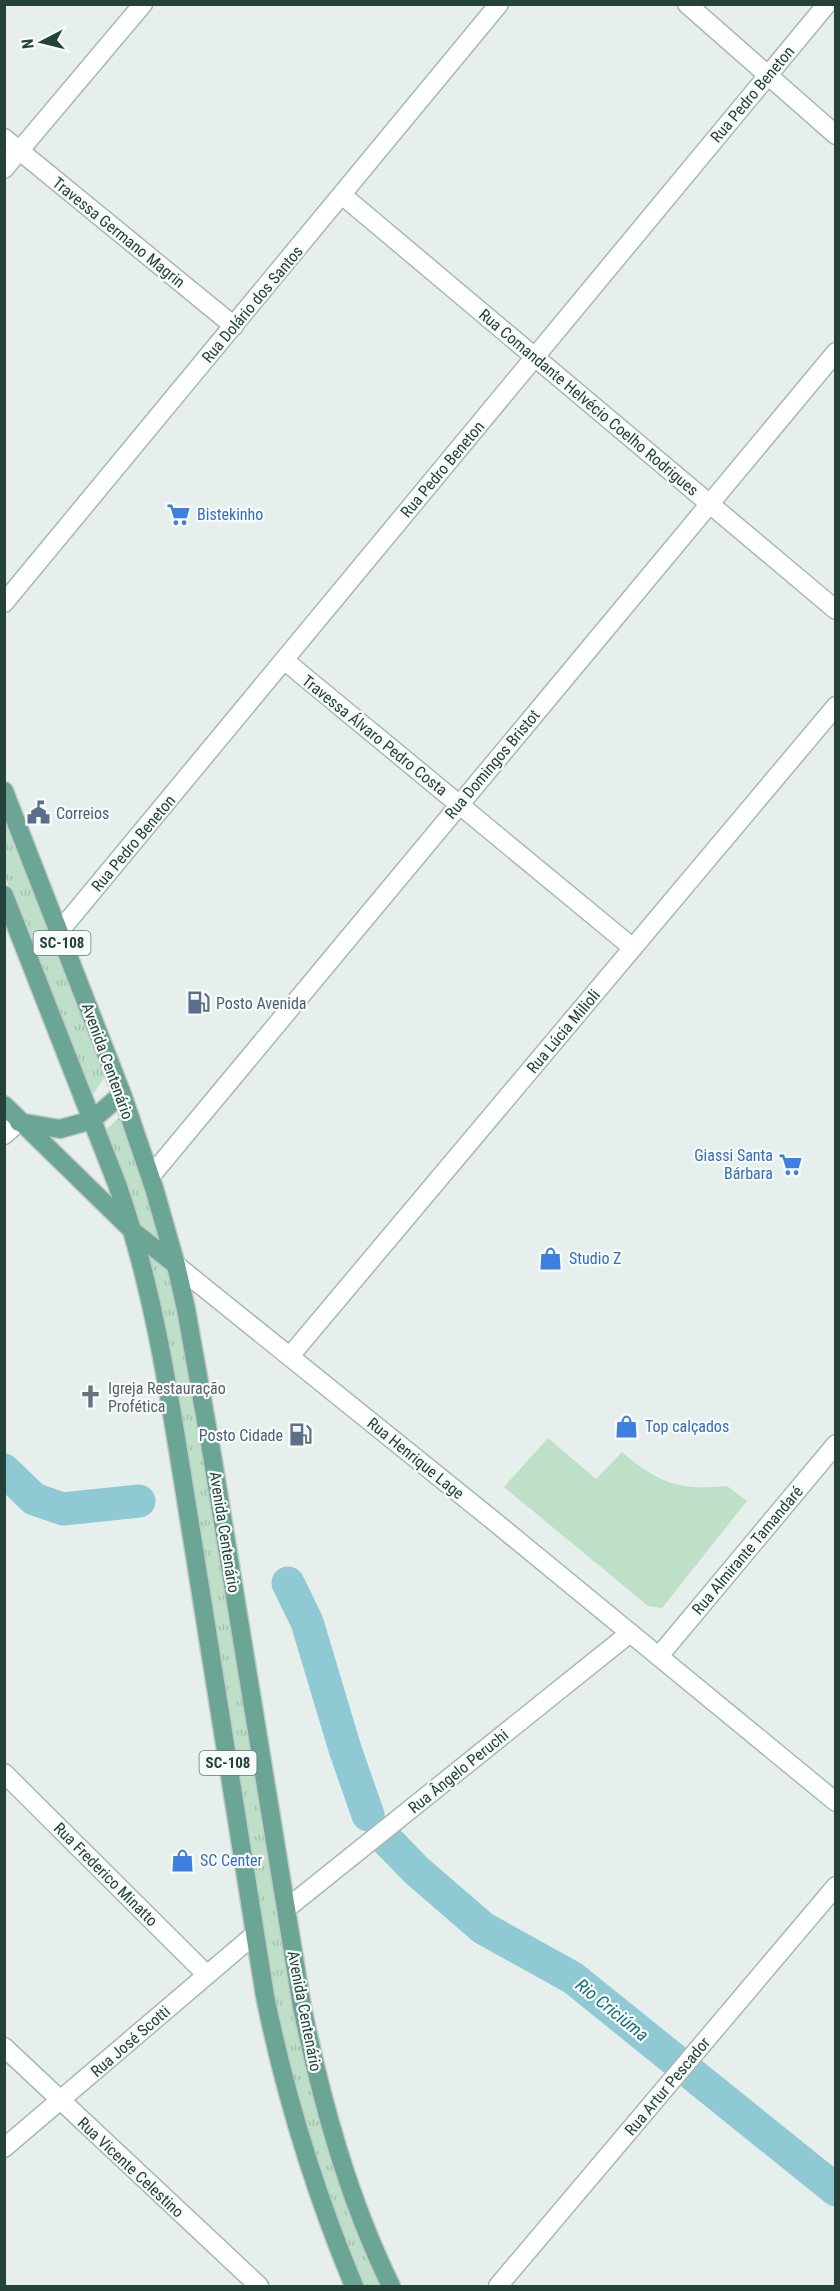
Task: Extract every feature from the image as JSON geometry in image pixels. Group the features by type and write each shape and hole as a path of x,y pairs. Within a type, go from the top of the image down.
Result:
{"main road":[{"name":"Avenida Centenário","path":"4,791 122,1094 176,1265 211,1444 302,2007 326,2109 350,2187 377,2259 391,2286"},
{"name":"Avenida Centenário","path":"4,895 134,1232 155,1318 171,1402 255,1934 277,2054 326,2219 354,2286"},
{"path":"19,1122 60,1129 92,1119 122,1094"},
{"name":"Rua Henrique Lage","path":"4,1105 134,1232 176,1265"}],"street":[{"path":"4,169 143,4"},
{"name":"Rua Dolário dos Santos","path":"4,603 499,4"},
{"path":"687,4 836,135"},
{"name":"Rua Pedro Beneton","path":"58,933 826,4"},
{"name":"Travessa Germano Magrin","path":"4,138 234,326"},
{"name":"Rua Comandante Helvécio Coelho Rodrigues","path":"342,195 836,610"},
{"name":"Rua Domingos Bristot","path":"150,1177 836,352"},
{"name":"Travessa Álvaro Pedro Costa","path":"284,660 633,948"},
{"name":"Rua Lúcia Milioli","path":"290,1356 836,706"},
{"path":"4,1135 19,1122"},
{"name":"Rua Henrique Lage","path":"176,1265 836,1802"},
{"name":"Rua Almirante Tamandaré","path":"659,1656 836,1444"},
{"name":"Rua Ângelo Peruchi","path":"286,1909 630,1633"},
{"name":"Rua Frederico Minatto","path":"4,1773 207,1975"},
{"name":"Rua Artur Pescador","path":"498,2286 836,1886"},
{"name":"Rua José Scotti","path":"4,2148 255,1934"},
{"name":"Rua Vicente Celestino","path":"4,2047 259,2286"}],"green space":[{"path":"4,809 106,1075 90,1099 5,877"},
{"path":"120,1117 160,1239 190,1367 290,1982 382,2286 360,2286 314,2168 270,1990 193,1507 103,1132"},
{"path":"548,1438 596,1479 622,1452 659,1478 683,1486 727,1486 747,1501 662,1608 648,1606 504,1487"}],"waterway":[{"name":"Rio Criciúma","path":"4,1470 34,1499 63,1509 139,1501"},
{"name":"Rio Criciúma","path":"288,1583 307,1622 345,1749 368,1815"},
{"name":"Rio Criciúma","path":"385,1838 416,1870 483,1928 573,1978 836,2190"}],"place":[{"name":"Bistekinho","path":"179,514"},
{"name":"Correios","path":"38,813"},
{"name":"Posto Avenida","path":"198,1003"},
{"name":"Giassi Santa Bárbara","path":"791,1164"},
{"name":"Studio Z","path":"551,1258"},
{"name":"Igreja Restauração Profética","path":"90,1397"},
{"name":"Top calçados","path":"627,1426"},
{"name":"Posto Cidade","path":"301,1435"},
{"name":"SC Center","path":"182,1860"}]}
